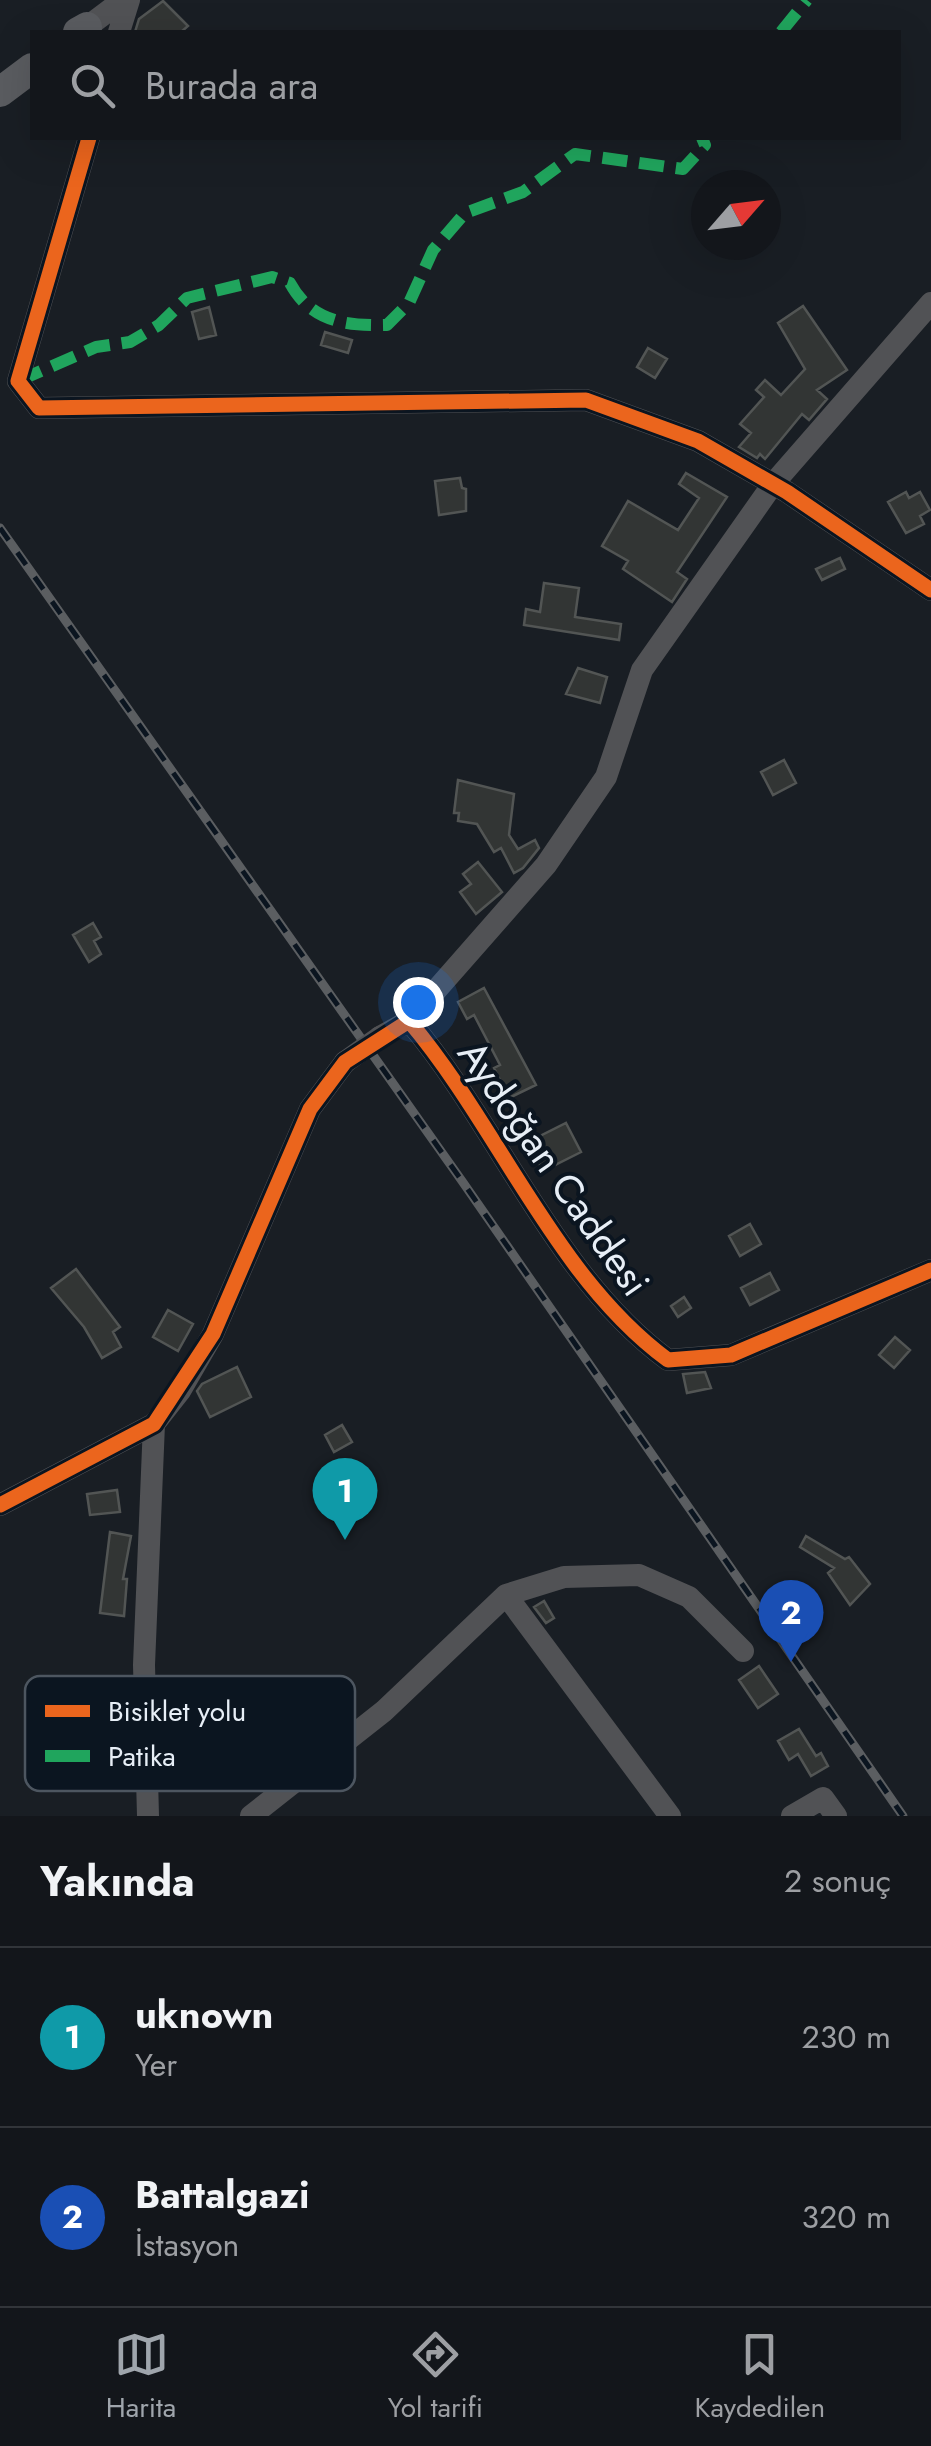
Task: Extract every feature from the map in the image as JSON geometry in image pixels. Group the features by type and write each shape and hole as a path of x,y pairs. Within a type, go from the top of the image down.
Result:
{"main road":[{"path":"0,80 30,65"},
{"path":"0,92 30,66"}],"street":[{"path":"83,30 102,0"},
{"path":"83,30 126,0"},
{"path":"119,30 126,0"},
{"path":"88,140 18,381 38,408 586,400 698,441 773,484 931,590"},
{"path":"408,1021 546,865 606,778 642,670 773,484 931,304"},
{"name":"Aydoğan Caddesi","path":"0,1505 154,1424 213,1334 310,1109 345,1062 408,1021 444,1062 478,1121 587,1279 627,1330 668,1360 732,1354 931,1270"},
{"path":"144,1676 154,1424"},
{"path":"355,1734 506,1595 564,1577 639,1574 689,1597 743,1651"},
{"path":"506,1595 670,1816"},
{"path":"147,1791 148,1816"},
{"path":"250,1816 282,1791"},
{"path":"792,1816 824,1798 836,1816"}],"building":[{"path":"163,1 188,26 183,30 136,30 139,19"},
{"path":"803,306 847,370 817,390 827,399 809,420 802,414 765,459 760,454 757,458 739,447 751,433 740,424 764,397 756,390 765,380 781,395 805,369 778,323"},
{"path":"209,307 216,335 199,339 192,312"},
{"path":"325,332 352,340 348,353 321,345"},
{"path":"648,348 667,359 655,378 637,367"},
{"path":"686,473 727,497 677,572 687,579 672,602 623,569 628,561 602,546 628,501 678,530 699,498 679,484"},
{"path":"460,478 462,488 466,489 466,511 439,515 435,481"},
{"path":"906,492 909,498 920,492 930,510 920,516 924,524 906,533 888,502"},
{"path":"840,558 845,569 822,580 816,569"},
{"path":"544,583 579,588 575,617 621,624 619,640 524,625 526,609 540,612"},
{"path":"578,668 607,677 600,703 566,694"},
{"path":"784,760 796,783 773,795 761,772"},
{"path":"458,780 514,794 509,835 518,849 535,840 539,848 523,868 514,873 501,848 494,852 477,824 458,821 459,813 454,813"},
{"path":"478,862 502,892 476,914 460,892 471,884 463,874"},
{"path":"93,923 101,937 94,941 101,954 89,962 73,935"},
{"path":"484,988 536,1085 509,1098 494,1068 500,1065 474,1015 467,1019 458,1002"},
{"path":"566,1123 581,1152 543,1171 528,1142"},
{"path":"750,1224 761,1244 740,1256 729,1236"},
{"path":"76,1269 120,1327 113,1332 121,1347 102,1358 84,1327 51,1288"},
{"path":"770,1273 779,1290 750,1305 741,1288"},
{"path":"684,1297 691,1308 678,1317 671,1306"},
{"path":"168,1310 193,1324 178,1351 153,1337"},
{"path":"895,1337 910,1350 894,1368 879,1355"},
{"path":"237,1367 251,1397 210,1417 197,1391 202,1384"},
{"path":"705,1372 711,1388 687,1393 683,1374"},
{"path":"342,1425 352,1442 334,1452 325,1435"},
{"path":"117,1490 120,1512 90,1515 87,1494"},
{"path":"110,1532 131,1536 123,1579 127,1579 124,1616 100,1613"},
{"path":"806,1536 845,1559 849,1557 870,1584 850,1605 828,1573 834,1568 800,1547"},
{"path":"544,1601 554,1618 546,1623 534,1607"},
{"path":"759,1666 778,1694 758,1708 739,1680"},
{"path":"799,1729 816,1756 821,1753 828,1766 811,1776 798,1754 789,1760 778,1741"}],"railway":[{"path":"0,528 462,1181 903,1816"}],"marked path":[{"path":"783,30 807,0"},
{"path":"18,381 96,347 130,342 159,325 187,298 272,277 290,283 319,314 344,322 387,325 409,303 433,250 465,213 523,192 575,154 683,169 705,145 703,140"}],"cycle path":[{"path":"88,140 18,381 39,408 586,400 698,441 787,492 931,590"},
{"path":"0,1505 154,1424 213,1334 310,1109 345,1062 409,1021 472,1107 560,1244 628,1326 668,1360 731,1355 931,1270"}],"place":[{"name":"uknown","path":"345,1540"},
{"name":"Battalgazi","path":"791,1662"}]}
